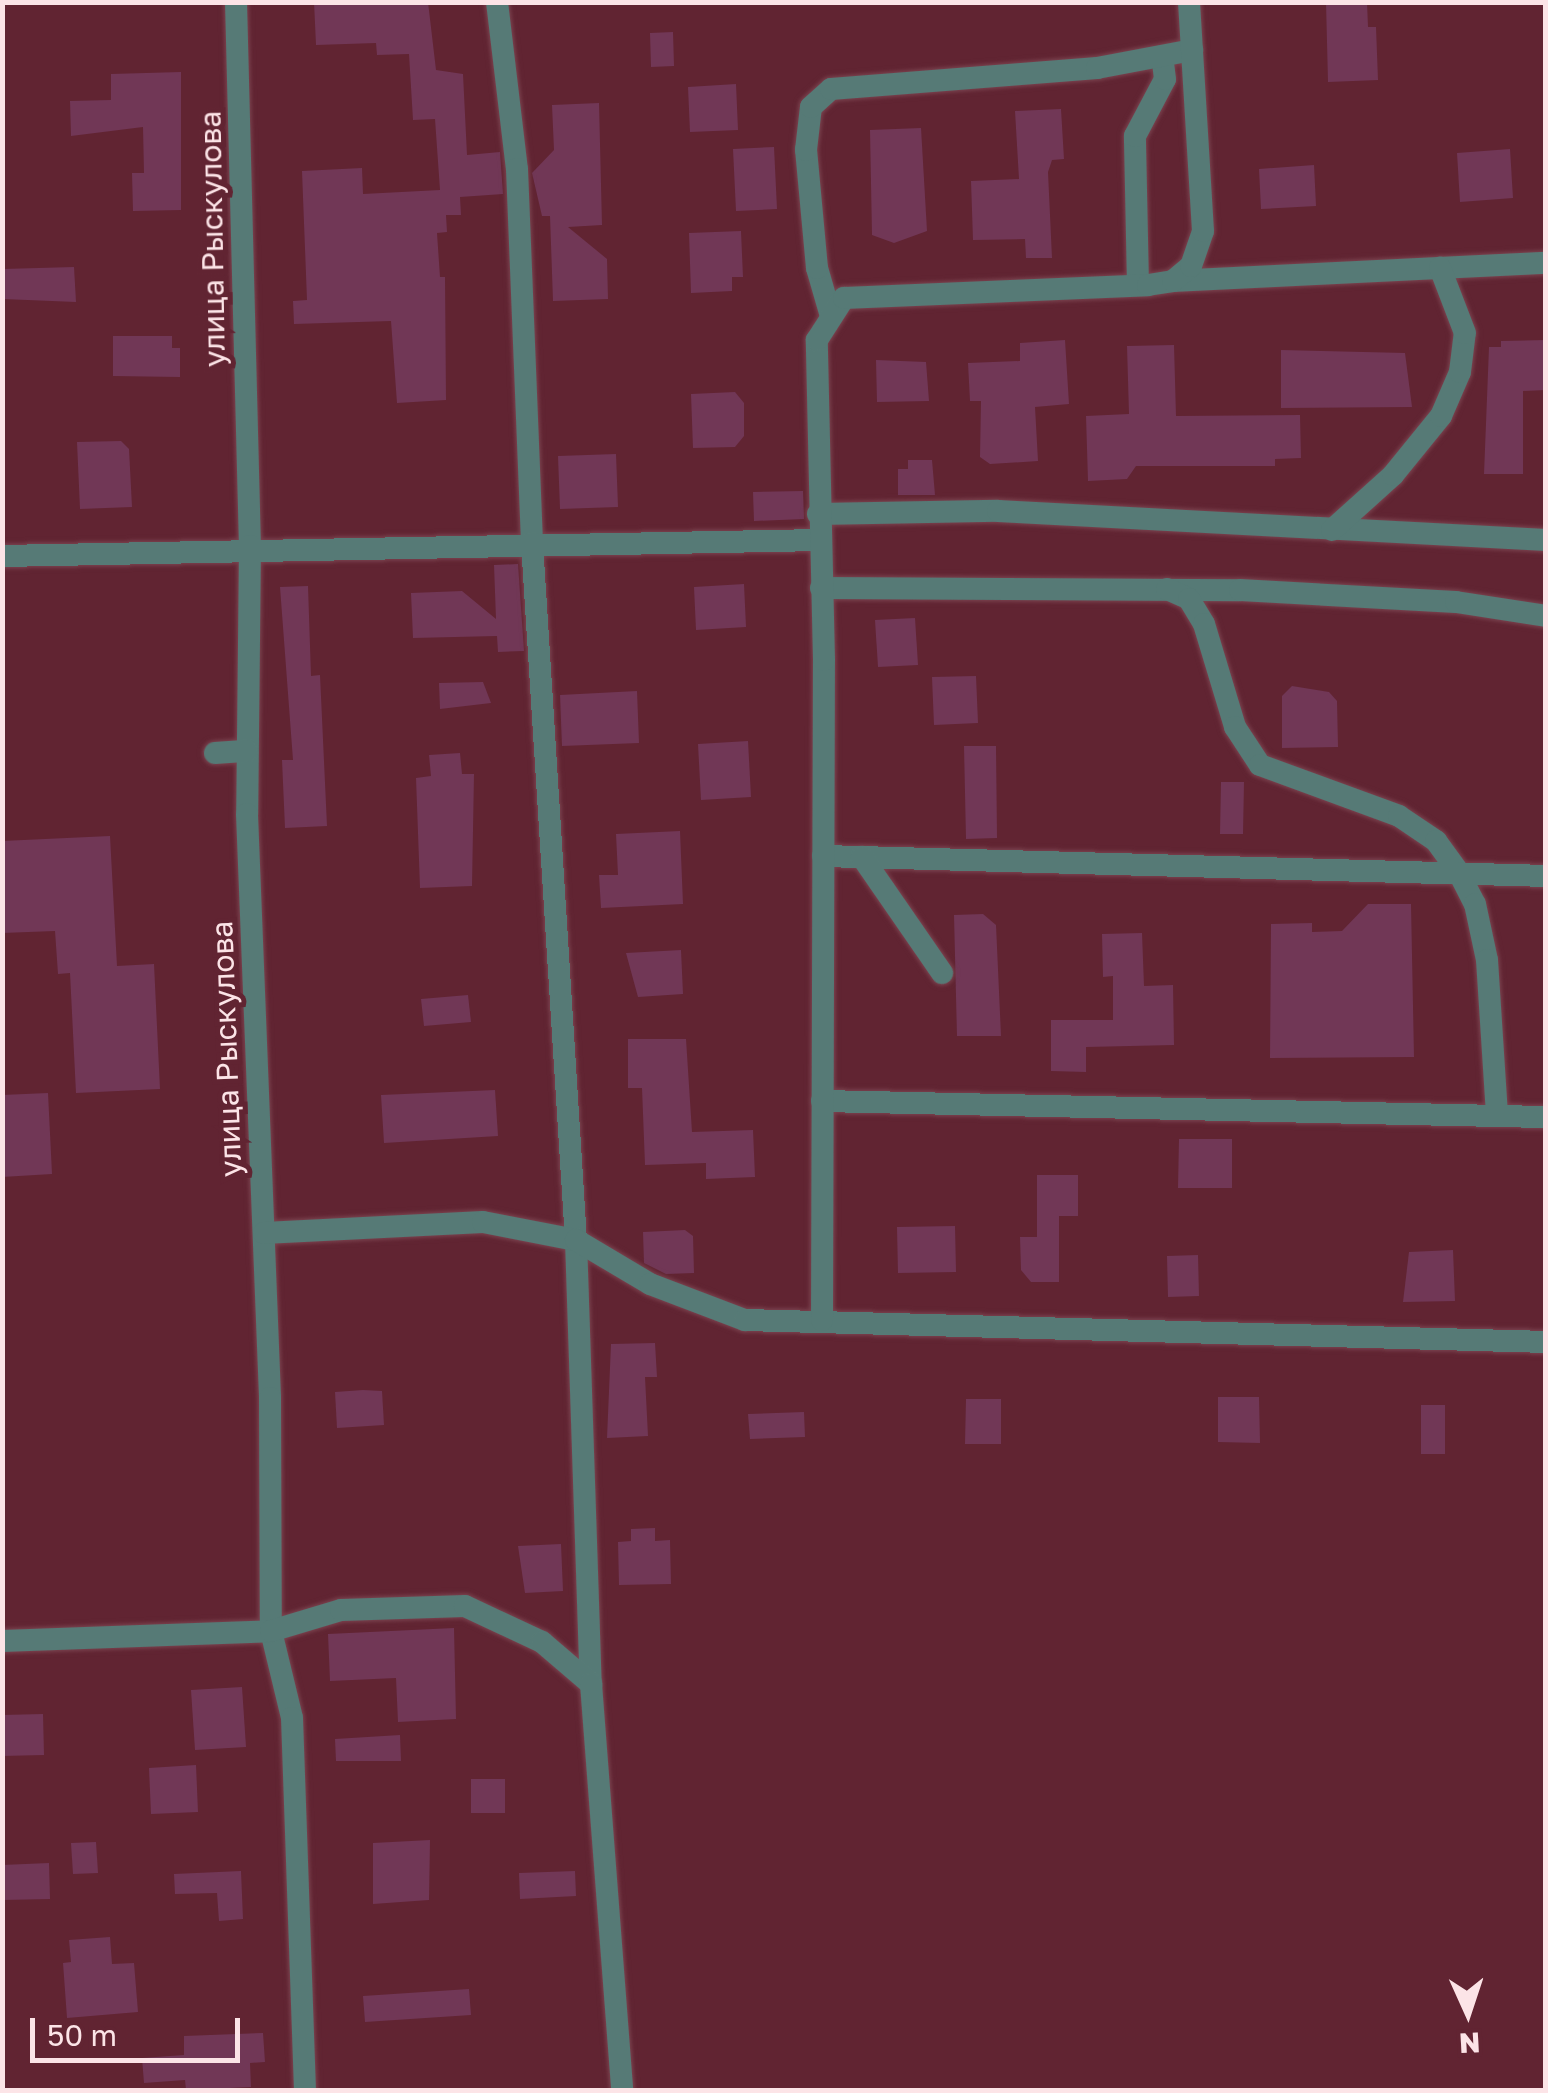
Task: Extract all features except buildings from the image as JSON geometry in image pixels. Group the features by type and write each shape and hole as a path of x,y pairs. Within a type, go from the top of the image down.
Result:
{"street":[{"name":"улица Рыскулова","path":"236,2 250,546 248,751 264,1233 271,1631 292,1718 305,2090"},
{"path":"497,2 517,169 532,543 576,1240 591,1684 622,2090"},
{"path":"1173,281 1191,266 1203,232 1190,2"},
{"path":"830,313 817,268 806,150 811,107 831,89 1096,68 1192,50"},
{"path":"1138,285 1135,136 1165,79 1162,56"},
{"path":"822,1320 823,856 816,354 830,313 844,298 1546,263"},
{"path":"1332,530 1393,475 1441,416 1460,372 1464,333 1440,268"},
{"path":"818,514 998,512 1546,540"},
{"path":"2,556 250,546 818,540"},
{"path":"821,588 1166,589 1456,602 1546,616"},
{"path":"1166,589 1189,599 1204,624 1235,727 1260,765 1398,816 1436,841 1459,872 1476,904 1487,960 1497,1116"},
{"path":"216,752 248,751"},
{"path":"823,856 1546,876"},
{"path":"862,857 942,973"},
{"path":"822,1101 1546,1118"},
{"path":"264,1233 483,1222 576,1240 650,1284 745,1320 1546,1342"},
{"path":"2,1641 271,1631 341,1610 465,1606 542,1642 591,1684"}]}
